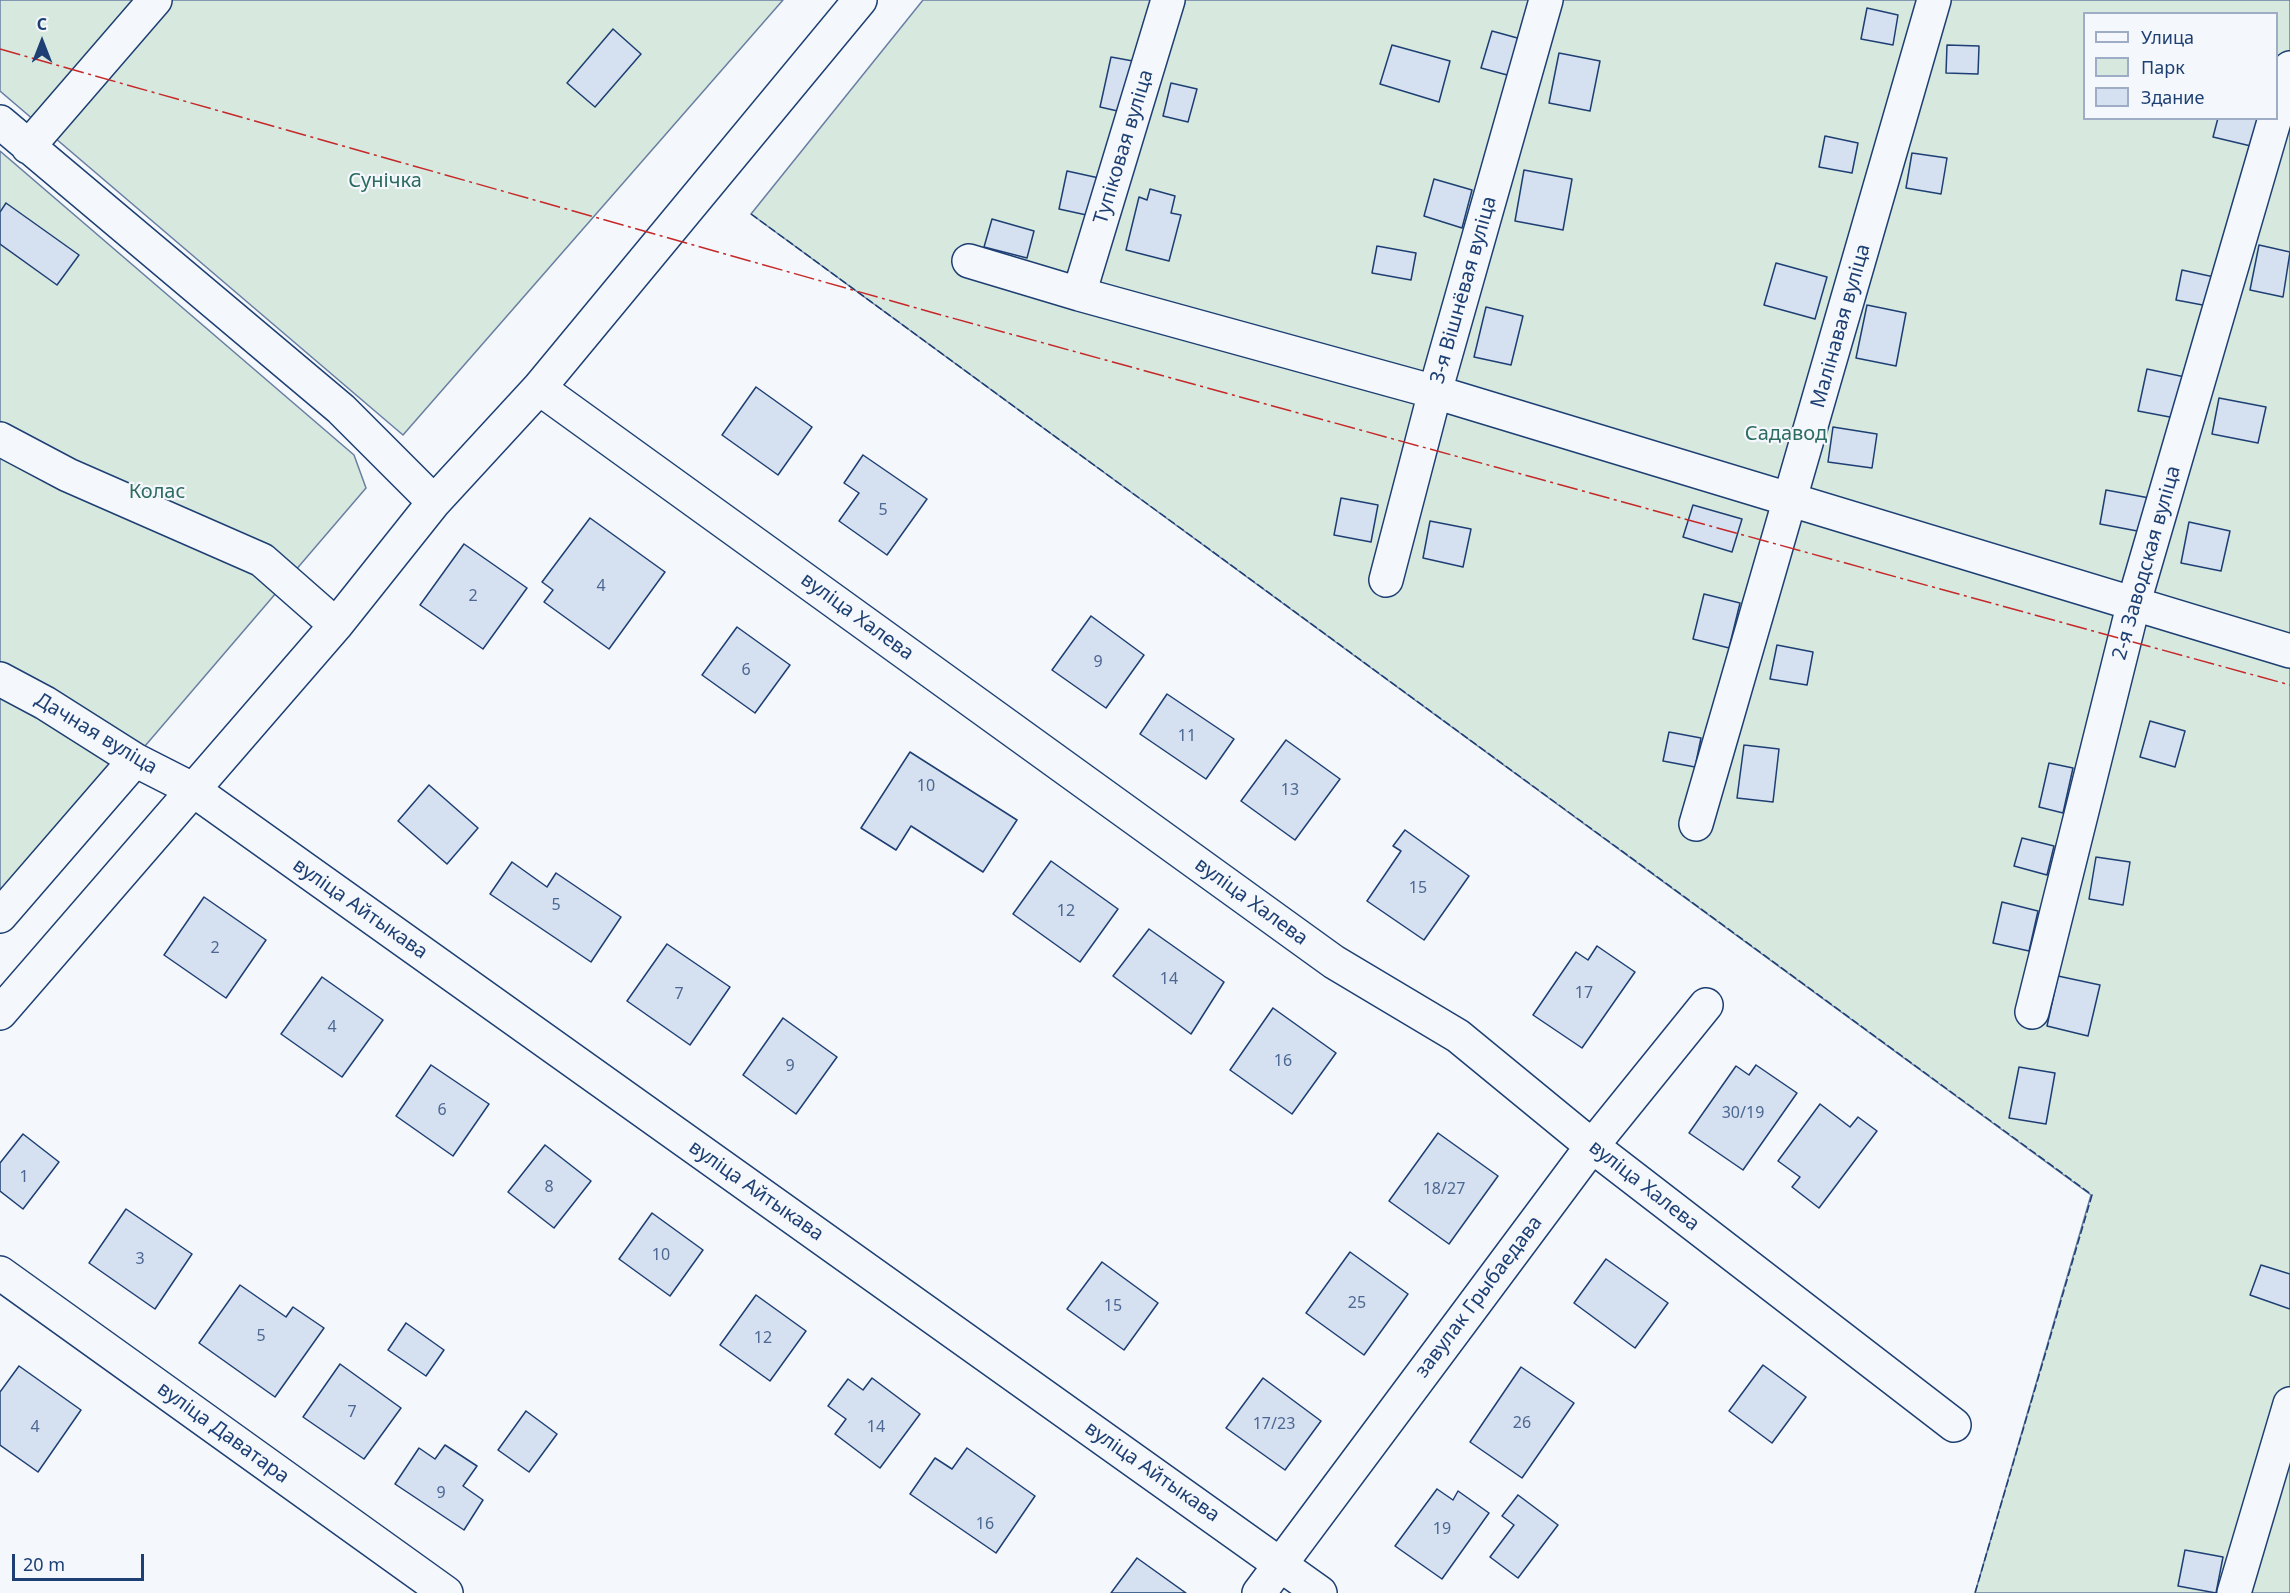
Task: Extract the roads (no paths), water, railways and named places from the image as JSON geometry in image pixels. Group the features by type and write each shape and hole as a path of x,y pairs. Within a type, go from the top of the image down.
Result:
{"street":[{"path":"28,147 155,0"},
{"path":"0,1013 336,625 434,502 540,388 860,0"},
{"name":"Тупіковая вуліца","path":"1079,294 1168,0"},
{"name":"3-я Вішнёвая вуліца","path":"1386,580 1435,392 1546,0"},
{"name":"Малінавая вуліца","path":"1696,824 1934,0"},
{"name":"2-я Заводская вуліца","path":"2278,110 2290,68"},
{"name":"2-я Заводская вуліца","path":"2032,1012 2134,602 2275,120"},
{"path":"0,122 340,409 434,502"},
{"path":"969,261 1079,294 1435,392 2290,651"},
{"name":"вуліца Халева","path":"540,388 1334,962 1458,1036 1592,1146 1954,1425"},
{"path":"0,439 68,475 262,560 336,625"},
{"name":"Дачная вуліца","path":"0,679 45,703 135,760 192,789"},
{"path":"0,916 135,760"},
{"name":"вуліца Айтыкава","path":"192,789 1320,1593"},
{"name":"завулак Грыбаедава","path":"1258,1593 1592,1146 1706,1005"},
{"name":"вуліца Даватара","path":"0,1273 446,1593"},
{"path":"2234,1593 2290,1404"}],"park label":[{"name":"Сунічка","path":"385,181"},
{"name":"Садавод","path":"1786,434"},
{"name":"Колас","path":"157,492"}]}
